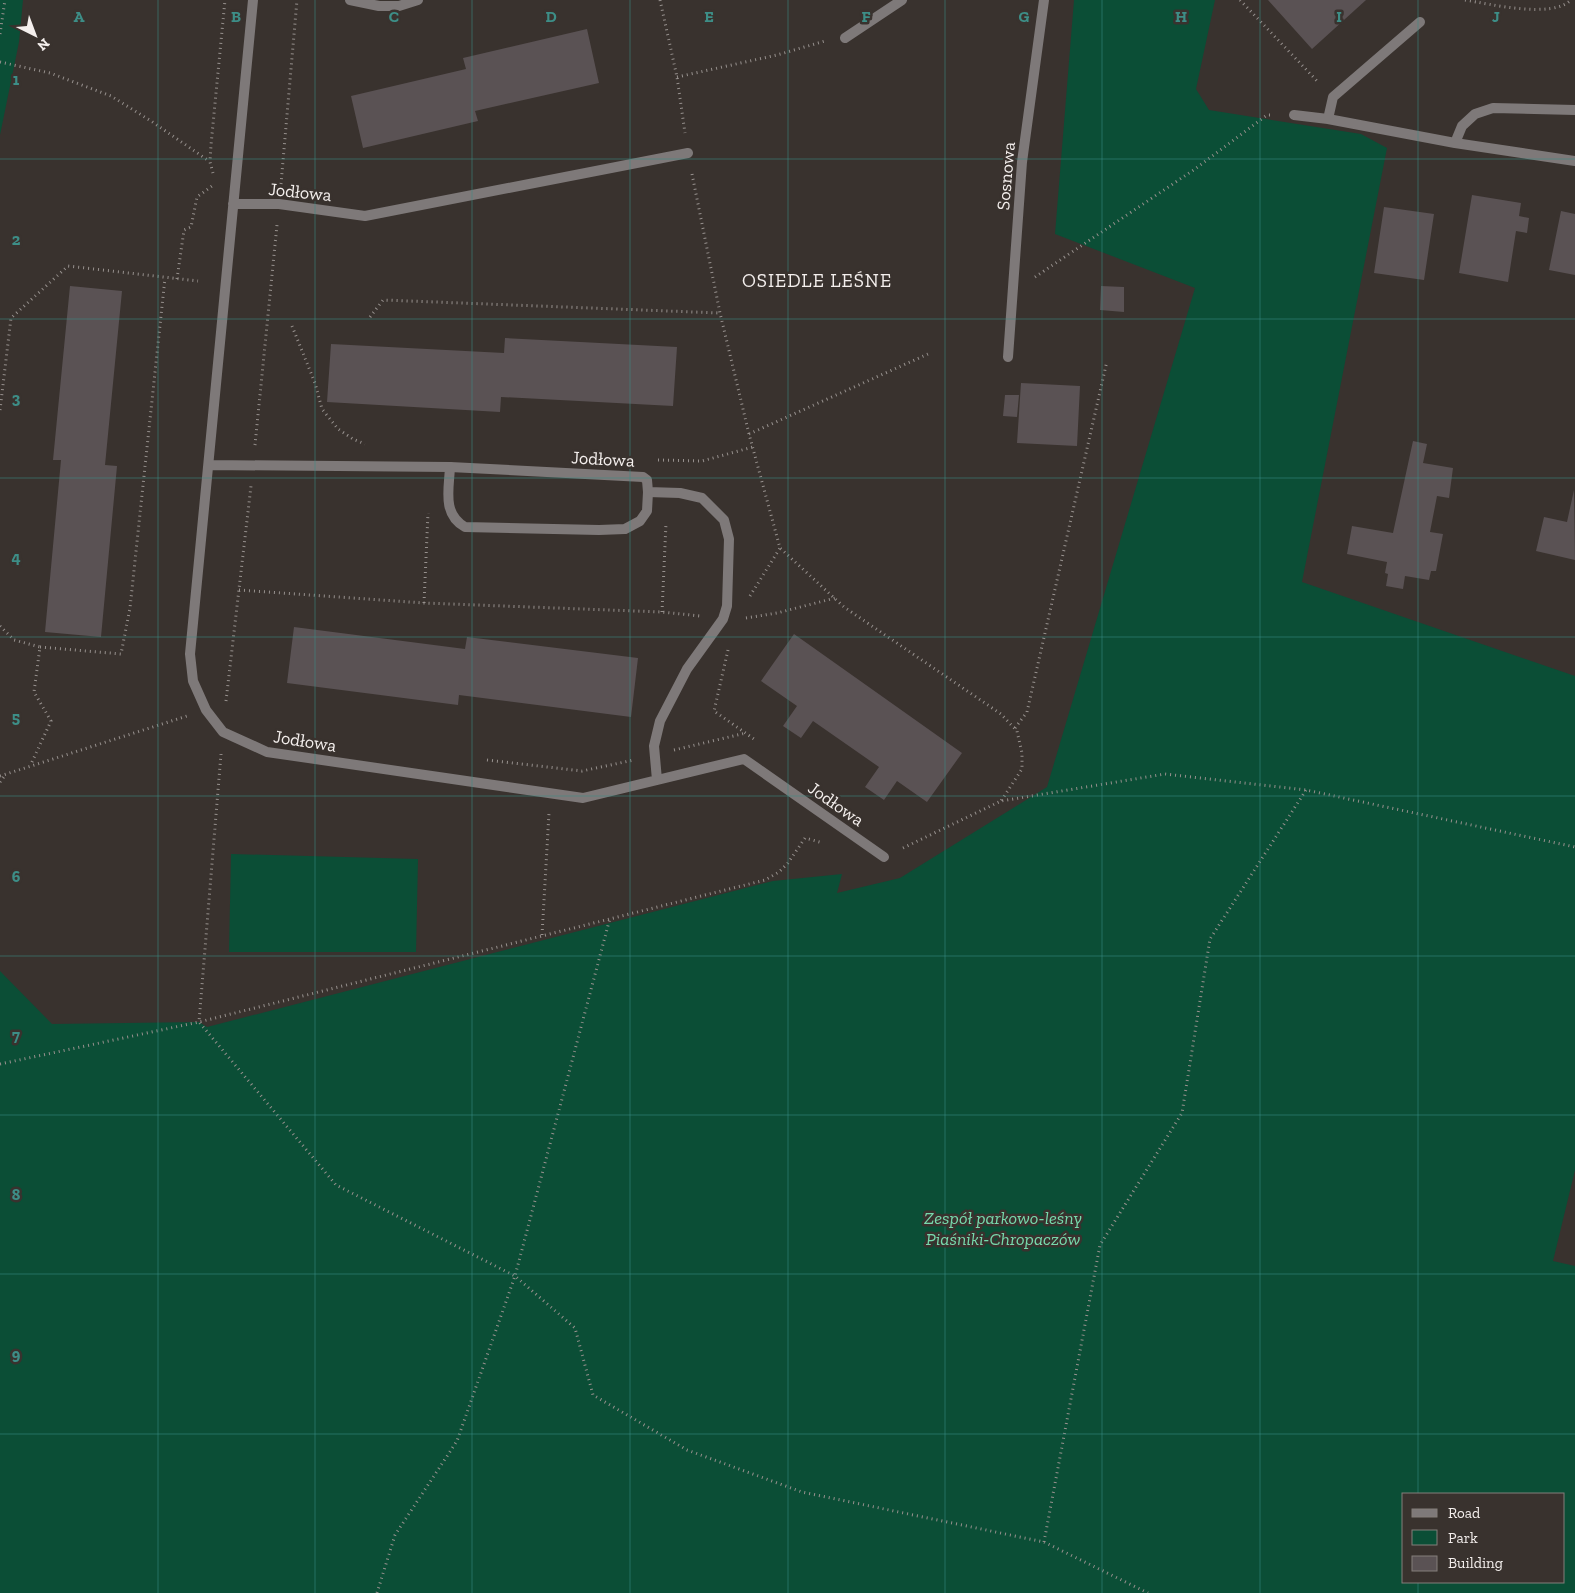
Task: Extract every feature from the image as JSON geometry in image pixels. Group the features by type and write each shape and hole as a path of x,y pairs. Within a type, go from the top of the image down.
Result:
{"street":[{"name":"Jodłowa","path":"253,0 190,654 193,681 206,710 223,732 267,752 583,798 744,759 884,857"},
{"path":"350,0 379,6 399,6 418,0"},
{"path":"846,38 902,0"},
{"name":"Sosnowa","path":"1008,357 1022,162 1044,0"},
{"path":"1328,119 1333,97 1420,22"},
{"path":"1455,143 1462,126 1476,114 1494,108 1575,110"},
{"path":"1294,115 1328,119 1455,143 1575,161"},
{"name":"Jodłowa","path":"232,204 279,204 366,216 688,153"},
{"name":"Jodłowa","path":"209,465 450,467 643,477 647,480 648,492 680,493 702,498 724,520 729,539 727,606 722,619 687,669 660,721 654,746 657,780"},
{"path":"450,467 448,499 450,512 457,522 465,527 625,529 640,521 647,512 648,492"}],"path":[{"path":"0,34 5,0"},
{"path":"177,279 184,230 191,227 198,196 212,186 213,172 210,162 225,0"},
{"path":"230,707 226,702 253,464 297,0"},
{"path":"1240,0 1333,97"},
{"path":"1465,0 1523,9 1558,8 1571,0"},
{"path":"677,77 778,55 836,38 846,38"},
{"path":"0,62 50,73 111,96 210,162"},
{"path":"1014,282 1038,276 1195,168 1267,115 1294,115"},
{"path":"0,410 11,318 68,266 198,281"},
{"path":"0,626 14,640 40,647 121,654 130,608 165,278"},
{"path":"370,317 383,300 720,313 749,434 780,548 844,607 1002,714 1015,728 1022,753 1022,769 1001,801"},
{"path":"292,326 315,383 322,409 338,429 352,439 369,446"},
{"path":"749,434 928,354"},
{"path":"1015,728 1027,712 1107,361"},
{"path":"655,460 702,462 753,447"},
{"path":"424,602 428,508"},
{"path":"662,612 666,523"},
{"path":"750,596 780,548"},
{"path":"239,590 424,602 662,612 735,620 777,613 835,598"},
{"path":"31,765 51,721 34,692 40,647"},
{"path":"729,648 714,711 754,739"},
{"path":"0,776 206,710"},
{"path":"223,732 199,1022 336,1185 516,1276 575,1328 594,1395 688,1450 802,1492 1044,1542 1148,1593"},
{"path":"479,759 582,771 746,733"},
{"path":"542,935 553,768"},
{"path":"0,782 6,773"},
{"path":"884,857 1001,801 1165,774 1306,790 1575,847"},
{"path":"1044,1542 1100,1245 1182,1113 1210,939 1306,790"},
{"path":"0,1064 199,1022 765,880 779,872 806,838 832,845"},
{"path":"898,843 904,848"},
{"path":"377,1593 395,1535 456,1441 516,1276 610,918"}],"green space":[{"path":"0,0 23,0 19,42 0,135"},
{"name":"Zespół parkowo-leśny Piaśniki-Chropaczów","path":"1074,0 1215,0 1196,89 1209,110 1361,134 1387,148 1302,582 1575,676 1575,1170 1553,1261 1575,1266 1575,1593 0,1593 0,971 52,1024 199,1022 207,1027 773,881 842,874 837,893 900,878 1047,787 1195,288 1055,234"},
{"path":"231,854 418,859 416,952 229,952"}],"building":[{"path":"1268,0 1366,0 1312,49"},
{"path":"587,29 599,83 475,111 478,121 363,148 351,96 466,69 463,58"},
{"path":"1472,195 1521,203 1519,216 1529,218 1527,233 1516,231 1508,282 1459,273"},
{"path":"1384,207 1434,214 1424,280 1374,273"},
{"path":"1561,211 1575,214 1575,275 1549,270"},
{"path":"70,286 122,291 105,465 117,466 101,637 45,632 61,460 53,460"},
{"path":"1101,286 1124,287 1124,312 1100,310"},
{"path":"505,338 677,347 673,406 501,397 500,412 327,402 331,344 504,353"},
{"path":"1021,383 1080,386 1077,446 1017,443"},
{"path":"1005,395 1019,395 1017,417 1003,416"},
{"path":"1413,441 1427,444 1423,463 1453,468 1449,498 1437,496 1430,532 1443,534 1436,571 1431,571 1429,580 1405,576 1403,589 1386,586 1388,574 1385,573 1387,562 1347,554 1352,526 1393,533"},
{"path":"1574,490 1575,560 1536,551 1544,517 1567,522"},
{"path":"294,627 465,649 467,637 638,658 631,717 459,695 458,705 287,683"},
{"path":"794,634 962,753 927,802 897,781 884,800 865,787 879,767 813,721 801,738 783,726 797,706 761,681"}],"district":[{"name":"OSIEDLE LEŚNE","path":"817,280"}]}
